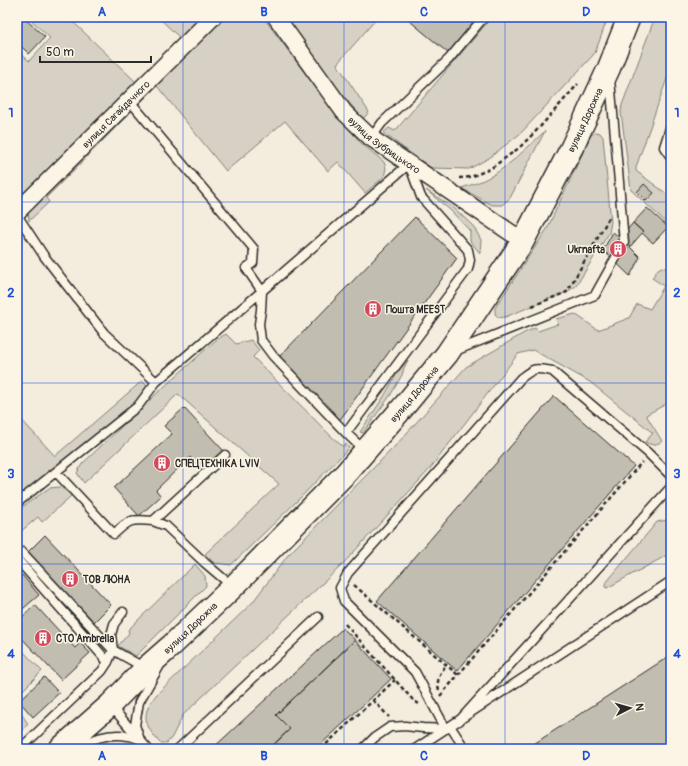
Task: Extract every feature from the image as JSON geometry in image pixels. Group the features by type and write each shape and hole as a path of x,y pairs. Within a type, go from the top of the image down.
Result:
{"main road":[{"name":"вулиця Дорожна","path":"60,749 110,705 146,668 233,587 340,478 405,405 447,354 523,241 572,147 609,68 629,17"}],"street":[{"name":"вулиця Сагайдачного","path":"17,212 213,17"},
{"name":"вулиця Зубрицького","path":"276,17 344,112 371,138 523,241"}],"lane":[{"path":"371,138 382,123 449,58 484,17"},
{"path":"447,354 595,295 624,243 609,68"},
{"path":"129,100 254,249 253,263 246,268 262,291 261,310 258,324 261,340 273,356 365,451"},
{"path":"671,125 664,147 671,157"},
{"path":"17,503 138,406 156,382 409,164 421,197 468,250 470,260 468,269 346,433"},
{"path":"17,215 44,256 104,334 156,382"},
{"path":"466,749 448,728 416,672 344,601 340,588 348,573 521,378 530,371 539,368 552,371 648,453 671,476"},
{"path":"153,521 224,455"},
{"path":"56,472 114,534 126,523 135,520 153,521 166,526 205,564 233,587"},
{"path":"459,720 671,486"},
{"path":"22,552 113,650 146,668"},
{"path":"17,559 108,662"},
{"path":"416,749 671,581"},
{"path":"20,749 102,671 113,650 111,635 114,624 123,612"},
{"path":"178,749 318,617"},
{"path":"140,740 136,725 139,702 171,646"},
{"path":"110,705 148,749"},
{"path":"363,749 374,738 390,727 405,726 448,728"},
{"path":"71,749 95,738 106,735 127,735 140,740"}],"path":[{"path":"453,179 471,177 490,169 519,148 578,84"},
{"path":"532,306 567,292 610,216 610,211"},
{"path":"437,699 642,462 646,467"},
{"path":"353,584 458,675"},
{"path":"345,624 413,700 419,704"},
{"path":"440,696 437,683 441,672 446,665"},
{"path":"321,749 395,680"},
{"path":"373,700 389,717"},
{"path":"440,749 448,749"}],"shaded area":[{"path":"28,17 68,17 136,82 17,203 17,50 29,61 50,38"},
{"path":"158,17 204,17 180,38"},
{"path":"222,17 263,17 331,108 361,143 384,162 386,168 384,177 365,193 338,162 328,171 285,121 226,171 157,86 137,106 136,102 151,85"},
{"path":"283,17 378,17 337,64 369,112 363,119 324,73"},
{"path":"492,17 608,17 595,53 521,133 489,158 469,169 431,168 383,133 389,128 395,131"},
{"path":"655,17 671,17 671,67 636,167 636,171 671,197 670,226 631,190 621,112 622,105"},
{"path":"129,107 129,114 46,198 49,202 29,221 28,209"},
{"path":"545,131 510,198 502,205 492,205 461,188 481,181 500,171"},
{"path":"596,132 600,133 603,137 611,222 609,233 576,286 567,292 505,317 498,317 495,314 495,308 547,229 591,135"},
{"path":"426,190 454,208 474,227 481,240 480,253 470,241 470,231 450,210"},
{"path":"662,267 671,270 671,398 668,403 646,415 662,441 654,444 645,442 653,433 590,382 533,350 518,354 429,470 341,566 183,715 172,737 167,743 160,743 150,731 146,719 148,708 157,694 252,603 288,555 397,444 466,367 524,333 535,328 538,331 558,324 556,319 575,314 598,330 629,318 637,304 650,309 664,286 652,278 658,269"},
{"path":"226,334 236,344 251,340 259,350 253,357 331,436 342,446 346,444 349,448 231,565 214,563 205,554 279,484 178,394 84,483 77,473 82,464 154,396 216,340"},
{"path":"408,360 402,375 390,396 363,433 360,432 383,398 398,372"},
{"path":"142,381 148,387 135,402 20,496 17,494 17,415 55,456"},
{"path":"60,487 72,495 42,522 38,517 17,536 17,511 49,488"},
{"path":"667,520 671,521 671,553 607,588 605,587 605,584 657,522"},
{"path":"195,564 205,576 206,586 136,656 118,646 129,633 128,630"},
{"path":"17,645 42,671 17,696"},
{"path":"17,707 28,724 17,737"},
{"path":"111,745 122,745 129,749 100,749"}],"building":[{"path":"17,17 23,17 45,37 29,54 17,42"},
{"path":"405,17 478,17 448,53"},
{"path":"644,184 654,193 646,201 637,192"},
{"path":"647,208 668,227 653,243 633,223"},
{"name":"Пошта MEEST","path":"415,217 457,258 339,421 277,359"},
{"name":"Ukrnafta","path":"633,223 643,232 630,247 640,257 630,276 603,250 613,232 620,238"},
{"path":"554,396 634,466 457,671 377,601"},
{"name":"СПЕЦТЕХНІКА LVIV","path":"184,408 223,450 202,470 190,457 156,490 161,496 139,516 114,488 172,434 164,426"},
{"name":"ТОВ ЛЮНА","path":"45,535 111,605 94,622 28,552"},
{"path":"22,575 39,595 17,614 17,579"},
{"name":"СТО Ambrella","path":"35,605 75,648 80,643 90,653 61,680 17,633 17,622"},
{"path":"343,628 355,640 276,715 290,729 269,749 212,749"},
{"path":"355,640 391,679 316,749 269,749 290,729 276,715"},
{"path":"671,655 671,749 526,749"},
{"path":"44,677 59,693 33,717 19,701"}],"place":[{"name":"Ukrnafta","path":"618,249"},
{"name":"Пошта MEEST","path":"373,309"},
{"name":"СПЕЦТЕХНІКА LVIV","path":"162,463"},
{"name":"ТОВ ЛЮНА","path":"70,579"},
{"name":"СТО Ambrella","path":"43,638"}]}
